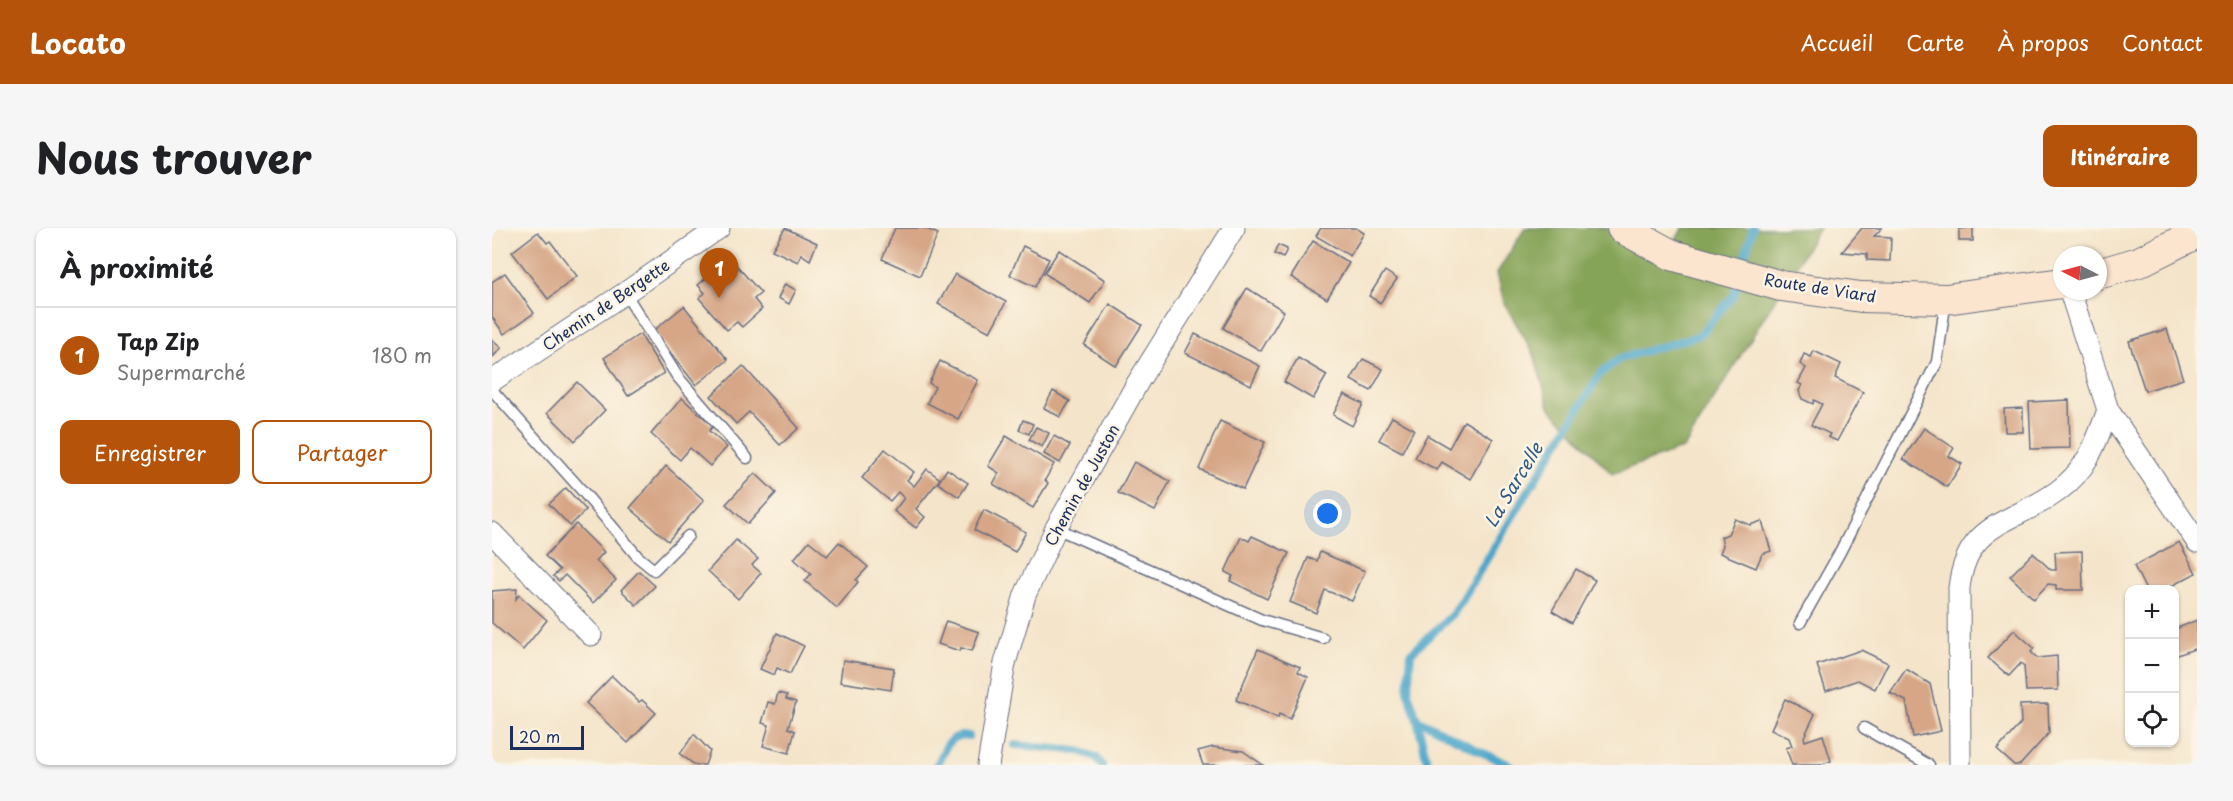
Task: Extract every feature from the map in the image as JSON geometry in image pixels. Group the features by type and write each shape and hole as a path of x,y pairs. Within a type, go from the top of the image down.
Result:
{"main road":[{"name":"Route de Viard","path":"1622,228 1672,255 1781,286 1861,297 1946,299 2053,284"},
{"path":"2107,271 2139,262 2197,233"}],"street":[{"name":"Chemin de Bergette","path":"492,381 718,228"},
{"name":"Chemin de Juston","path":"988,765 1005,663 1022,606 1056,528 1138,382 1234,228"},
{"path":"2073,300 2108,410 2197,542"},
{"path":"1957,761 1959,588 1967,554 1974,543 1987,531 2058,491 2075,475 2093,453 2108,410"},
{"path":"492,533 591,634"}],"lane":[{"path":"625,293 677,376 747,458"},
{"path":"1800,623 1840,552 1937,362 1946,299"},
{"path":"492,390 638,558 654,570 688,536"},
{"path":"1056,528 1262,620 1323,638"},
{"path":"1864,728 1929,765"}],"green space":[{"path":"1525,228 1607,228 1629,249 1663,259 1683,228 1819,228 1684,448 1612,474 1549,407 1534,354 1504,303 1497,273"}],"building":[{"path":"785,228 817,243 810,260 801,254 798,262 772,250"},
{"path":"895,228 924,228 938,234 920,276 882,259"},
{"path":"1321,228 1356,228 1364,233 1350,256 1316,236"},
{"path":"1862,228 1882,228 1874,236 1891,237 1890,261 1867,260 1867,254 1842,252"},
{"path":"1973,228 1973,241 1959,241 1959,229"},
{"path":"538,232 547,243 550,241 577,276 548,299 512,252"},
{"path":"1313,241 1349,263 1327,299 1291,277"},
{"path":"1278,245 1287,249 1283,258 1274,254"},
{"path":"1023,246 1049,259 1035,287 1010,275"},
{"path":"1059,250 1105,280 1090,303 1044,273"},
{"path":"730,258 761,293 754,299 762,309 742,327 737,322 727,330 699,298 705,293 698,285"},
{"path":"1385,271 1397,279 1380,303 1369,296"},
{"path":"505,273 534,313 504,334 492,317 492,282"},
{"path":"955,274 1006,302 990,332 938,304"},
{"path":"785,284 796,290 789,304 778,298"},
{"path":"1247,288 1284,311 1261,351 1223,328"},
{"path":"1110,304 1142,325 1116,366 1084,345"},
{"path":"684,306 728,360 696,385 653,331"},
{"path":"2167,329 2183,379 2145,391 2129,341"},
{"path":"640,334 664,373 628,396 604,358"},
{"path":"1195,334 1260,366 1251,385 1185,353"},
{"path":"492,340 501,348 492,358"},
{"path":"1814,351 1841,364 1835,378 1863,392 1837,441 1828,437 1830,434 1811,425 1822,404 1814,400 1813,404 1802,399 1799,391 1802,385 1798,383 1806,368 1800,364 1804,354 1811,357"},
{"path":"1298,358 1327,375 1313,399 1284,382"},
{"path":"1363,359 1383,369 1371,391 1351,380"},
{"path":"940,361 978,380 958,419 927,403 935,387 929,383"},
{"path":"743,366 799,428 780,445 749,412 736,424 711,396"},
{"path":"577,382 605,410 575,441 547,413"},
{"path":"1053,391 1070,401 1060,417 1044,408"},
{"path":"1344,394 1363,404 1352,426 1333,415"},
{"path":"682,398 713,426 709,431 727,447 710,466 690,448 680,460 651,434"},
{"path":"2069,400 2070,448 2031,449 2029,402"},
{"path":"2023,408 2023,432 2005,432 2004,409"},
{"path":"1392,417 1414,429 1402,452 1379,440"},
{"path":"1023,420 1033,424 1029,434 1019,430"},
{"path":"1220,421 1265,442 1243,489 1199,469"},
{"path":"1464,421 1493,439 1470,479 1442,462 1437,470 1415,458 1427,435 1449,448"},
{"path":"1036,427 1049,433 1042,447 1029,440"},
{"path":"1924,428 1954,448 1949,456 1962,464 1947,487 1903,459"},
{"path":"1006,436 1054,464 1045,480 1048,483 1033,508 993,484 999,473 988,466"},
{"path":"1054,436 1070,445 1060,463 1044,454"},
{"path":"885,449 914,472 907,480 914,486 927,469 940,479 916,509 925,517 916,528 894,511 904,498 898,492 890,501 862,478"},
{"path":"1134,462 1170,481 1155,511 1118,493"},
{"path":"666,466 704,500 668,541 630,508"},
{"path":"947,469 968,483 959,497 938,483"},
{"path":"755,473 776,493 748,524 726,504"},
{"path":"566,488 586,510 570,526 549,504"},
{"path":"984,510 1026,532 1015,552 974,530"},
{"path":"1735,519 1750,525 1762,521 1771,551 1762,554 1756,568 1720,553 1723,545 1721,537 1728,534"},
{"path":"576,524 604,552 596,561 616,580 593,603 565,575 559,581 553,576 560,570 545,556"},
{"path":"1252,536 1289,553 1267,599 1230,581 1233,576 1225,572 1241,537 1249,541"},
{"path":"736,540 758,559 752,565 761,573 738,599 708,571"},
{"path":"809,541 827,556 839,542 868,567 837,608 805,581 811,574 794,559"},
{"path":"2179,542 2196,573 2173,585 2144,585 2134,566"},
{"path":"2082,551 2083,590 2056,590 2056,585 2048,584 2034,599 2010,576 2033,553 2051,570 2056,570 2055,552"},
{"path":"1320,552 1365,571 1352,601 1325,590 1316,613 1290,602 1308,558 1317,561"},
{"path":"1576,569 1595,580 1572,623 1552,611"},
{"path":"639,571 655,586 636,605 621,590"},
{"path":"517,589 516,599 519,595 547,620 523,650 492,623 492,591"},
{"path":"2197,620 2197,648 2179,655 2179,627"},
{"path":"946,621 979,632 972,651 961,648 960,651 938,644"},
{"path":"2014,630 2034,648 2031,652 2037,658 2057,656 2058,690 2026,691 2024,666 2021,663 2009,676 1988,658"},
{"path":"777,633 804,646 790,674 777,668 774,675 760,669"},
{"path":"1258,649 1300,667 1298,672 1308,677 1290,719 1279,714 1278,718 1236,700"},
{"path":"1861,650 1888,663 1875,689 1858,680 1826,691 1817,665"},
{"path":"843,660 894,668 891,690 840,682"},
{"path":"1906,669 1930,684 1941,731 1913,737 1906,701 1890,693"},
{"path":"612,676 639,702 642,700 656,713 628,743 586,703"},
{"path":"778,693 787,695 786,699 796,702 788,728 795,731 789,753 763,746 769,725 762,723 768,702 775,704"},
{"path":"1785,699 1815,714 1804,737 1805,741 1823,735 1831,761 1819,765 1792,765 1786,748 1792,746 1789,738 1771,729"},
{"path":"2048,704 2049,733 2020,765 2014,765 1997,750 2021,723 2020,705"},
{"path":"694,734 710,751 705,765 695,765 680,754"},
{"path":"1213,747 1243,751 1263,765 1203,765 1198,751"}],"waterway":[{"name":"La Sarcelle","path":"1741,270 1753,228"},
{"name":"La Sarcelle","path":"1510,765 1417,719 1408,692 1411,653 1454,613 1600,374 1619,359 1700,335 1734,295 1738,281"},
{"path":"1417,719 1428,765"},
{"path":"936,765 951,740 969,736"},
{"path":"1015,745 1079,751 1096,757 1102,765"}],"place":[{"name":"Tap Zip","path":"719,298"}]}
